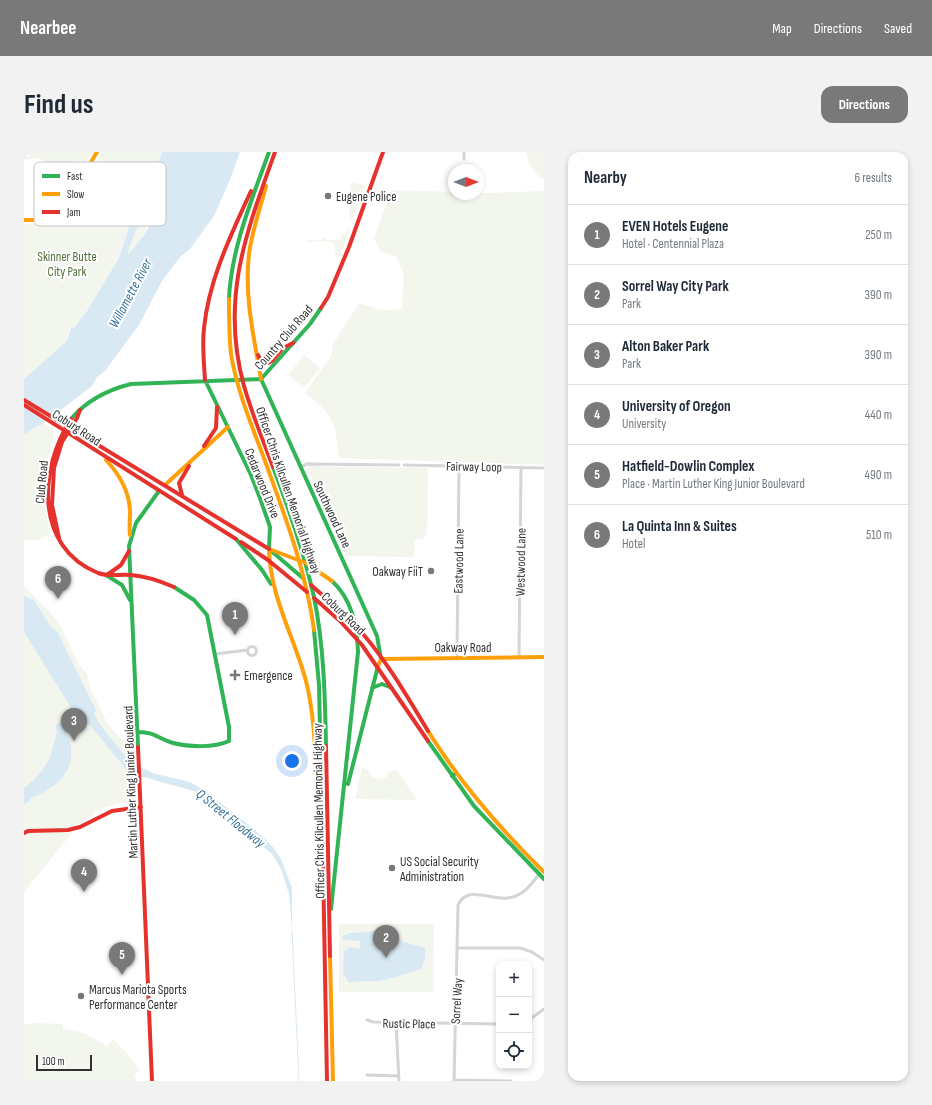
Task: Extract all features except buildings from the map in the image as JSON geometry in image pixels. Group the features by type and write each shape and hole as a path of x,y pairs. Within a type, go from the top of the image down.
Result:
{"main road":[{"path":"91,162 97,152"},
{"path":"165,485 200,451 228,427 205,380 203,350 205,319 215,276 228,242 269,152"},
{"name":"Officer Chris Kilcullen Memorial Highway","path":"269,152 243,224 231,269 228,300 228,326 233,365 240,392 302,571 317,644 320,685 327,1081"},
{"name":"Officer Chris Kilcullen Memorial Highway","path":"276,152 244,237 233,298 233,325 238,365 246,392 300,545 319,622 325,686 333,1081"},
{"name":"Southwood Lane","path":"276,152 249,255 248,294 261,379 377,636 381,659"},
{"name":"Country Club Road","path":"205,380 261,379 274,366 317,314 332,288 383,152"},
{"path":"257,353 261,361 268,363 272,361 283,348 293,343"},
{"name":"Club Road","path":"138,732 154,732 175,744 221,745 227,742 230,732 207,615 200,605 165,583 130,574 106,575 94,570 75,558 52,527 49,513 50,470 54,452 62,434 76,412 96,397 128,384 205,380"},
{"name":"Coburg Road","path":"24,400 97,446 154,478 269,549 344,615 363,635 381,659 474,806 544,879"},
{"path":"200,451 216,428 218,420 217,404"},
{"name":"Coburg Road","path":"24,405 268,560 340,621 356,637 378,666 392,688 454,774 478,802 544,870"},
{"name":"Cedarwood Drive","path":"228,427 251,475 268,519 271,533 268,578 298,653 306,684 312,716 323,863"},
{"path":"102,455 115,470 124,486 129,502 130,535"},
{"path":"182,495 178,485 189,463"},
{"path":"154,478 158,484 159,491"},
{"name":"Martin Luther King Junior Boulevard","path":"152,1081 129,551 130,535 138,518 159,491"},
{"path":"236,539 268,578"},
{"path":"269,549 281,552 327,576 344,594 349,603 358,632 357,661 334,900 330,916"},
{"path":"129,551 121,565 106,575 122,585 131,602"},
{"name":"Oakway Road","path":"381,659 544,657"},
{"path":"343,802 372,688 381,659"},
{"path":"372,688 378,684 383,684 392,688"},
{"path":"24,833 28,831 68,830 80,827 112,811 141,808"},
{"path":"539,874 544,870"}],"street":[{"path":"464,152 464,159"},
{"path":"300,467 307,464 399,465"},
{"name":"Fairway Loop","path":"404,465 544,468"},
{"name":"Eastwood Lane","path":"457,658 459,465"},
{"name":"Westwood Lane","path":"519,657 521,467"},
{"path":"215,654 248,650"},
{"name":"Sorrel Way","path":"454,1080 454,1023 457,988 458,905 465,897 474,894 500,899 513,897 526,891 539,874"},
{"path":"457,948 520,948 532,952 544,960"},
{"path":"532,1018 544,1009"},
{"name":"Rustic Place","path":"367,1020 373,1022 496,1024"},
{"path":"396,1022 398,1081"},
{"path":"367,1075 399,1076"},
{"path":"454,1080 510,1081"}],"green space":[{"path":"30,152 92,152 87,162 81,160 77,162 47,162 39,158 24,160 24,157 29,157"},
{"name":"Skinner Butte City Park","path":"102,152 162,152 158,162 96,162"},
{"path":"526,152 544,152 544,180 532,168"},
{"path":"352,182 365,185 352,220 349,219 353,214 349,217 349,208 355,204 350,202 350,184"},
{"path":"392,190 448,192 448,200 484,200 484,193 544,191 544,465 339,458 336,435 332,420 315,401 305,393 332,354 333,344 359,303 385,310 402,308 404,276 397,257 380,251 374,238"},
{"name":"Skinner Butte City Park","path":"24,224 34,224 34,226 130,226 119,258 87,311 69,331 67,341 24,379"},
{"path":"138,226 148,226 141,240 128,255 132,239"},
{"path":"345,228 349,228 349,232 339,258 336,256 334,243 325,241 307,242 307,240 322,240 322,238 325,238 325,240 339,240 343,233 345,234 347,230"},
{"path":"304,355 320,368 304,388 288,375"},
{"path":"44,423 53,429 53,440 46,466 44,500 50,534 38,540 24,540 24,434"},
{"path":"308,467 428,468 427,532 424,539 415,540 414,557 346,556 308,471"},
{"path":"24,586 50,612 62,629 79,665 87,674 91,690 107,723 119,737 130,744 132,776 136,787 130,801 104,807 94,812 92,816 79,824 24,892"},
{"path":"362,768 367,769 374,778 379,778 381,780 389,775 387,773 396,769 417,800 355,799"},
{"path":"339,924 434,924 433,992 339,992"},
{"path":"35,1023 63,1024 63,1029 84,1033 107,1046 113,1039 128,1054 140,1071 134,1074 137,1081 24,1081 24,1025"}],"water":[{"name":"Willamette River","path":"162,152 240,152 214,216 190,249 180,257 162,281 139,325 105,371 97,377 92,386 44,423 24,434 24,379 67,341 71,328 74,327 87,311 119,258 129,227 138,226 128,254 138,243 149,226 166,226 166,162 158,162"},
{"path":"24,596 34,600 51,627 58,633 96,710 94,714 99,723 130,762 153,773 190,782 207,792 255,830 272,846 281,859 292,888 292,930 289,894 281,869 272,854 197,792 129,773 89,724 76,721 74,719 72,709 24,632"},
{"path":"61,722 68,736 71,748 69,767 58,782 41,794 31,798 30,801 24,804 24,788 35,779 47,763 56,736 55,725"},
{"path":"378,931 401,941 425,948 425,959 421,969 383,980 349,983 343,973 344,951 350,947 358,949 360,948 361,943 359,941 343,940 343,936 350,933"}],"waterway":[{"name":"Q Street Floodway","path":"292,930 299,1081"}],"traffic: fast":[{"path":"229,299 234,262 243,224 269,152"},
{"path":"71,419 91,401 114,389 131,384 261,379 310,324 321,308"},
{"path":"261,379 377,636 381,659"},
{"path":"205,380 251,475 260,498 270,527 269,549 304,579"},
{"path":"273,467 296,531 314,597 322,652 326,746"},
{"path":"138,747 129,546 136,523 159,491"},
{"path":"236,539 262,570 271,584"},
{"path":"106,575 122,585 130,600"},
{"path":"331,909 358,652 355,623 349,605 339,588 332,581"},
{"path":"138,732 153,734 173,743 186,745 209,746 229,741 229,727 207,615 194,600 174,587"},
{"path":"314,630 319,685 323,864"},
{"path":"348,784 378,666"},
{"path":"372,688 382,684 392,688"},
{"path":"428,741 474,806 544,879"},
{"path":"452,776 456,773"}],"traffic: slow":[{"path":"91,162 97,152"},
{"path":"261,379 250,317 248,270 252,237 266,186"},
{"path":"24,220 34,220"},
{"path":"229,299 229,333 231,354 237,381 245,408 294,544 306,586 314,630"},
{"path":"165,485 228,427"},
{"path":"106,460 120,478 126,491 130,505 130,535"},
{"path":"318,803 312,711 301,664 278,600 270,567 269,549 306,563 332,581"},
{"path":"381,659 544,657"},
{"path":"378,666 381,659"},
{"path":"428,731 468,788 512,839 544,872"},
{"path":"330,956 333,1081"}],"traffic: jam":[{"path":"273,467 244,386 237,354 235,324 236,295 246,239 275,152"},
{"path":"321,308 328,297 349,247 383,152"},
{"path":"205,380 203,334 211,292 222,258 251,191"},
{"path":"258,355 261,361 268,363 272,361 283,348 293,343"},
{"path":"24,400 269,549"},
{"path":"24,405 236,539"},
{"path":"204,446 216,428 217,407"},
{"path":"59,538 52,505 54,468 62,442 77,418 80,410"},
{"path":"71,419 60,439 53,460 49,482 48,505 53,526 62,545 77,561 98,573 106,575 142,576 174,587"},
{"path":"182,495 179,483 189,466"},
{"path":"241,542 268,560 307,592"},
{"path":"107,575 121,565 129,551"},
{"path":"311,585 351,621 372,645 397,681 428,731"},
{"path":"314,598 340,621 362,645 428,741"},
{"path":"326,746 330,956"},
{"path":"138,747 152,1081"},
{"path":"24,833 28,831 68,830 80,827 112,811 141,807"},
{"path":"323,864 327,1081"}],"place":[{"name":"Eugene Police","path":"328,196"},
{"name":"Oakway FiiT","path":"431,571"},
{"name":"La Quinta Inn & Suites","path":"58,599"},
{"name":"EVEN Hotels Eugene","path":"235,635"},
{"name":"Emergence","path":"235,675"},
{"name":"Alton Baker Park","path":"74,741"},
{"name":"US Social Security Administration","path":"392,868"},
{"name":"University of Oregon","path":"84,892"},
{"name":"Sorrel Way City Park","path":"386,958"},
{"name":"Hatfield-Dowlin Complex","path":"122,975"},
{"name":"Marcus Mariota Sports Performance Center","path":"81,996"}]}
